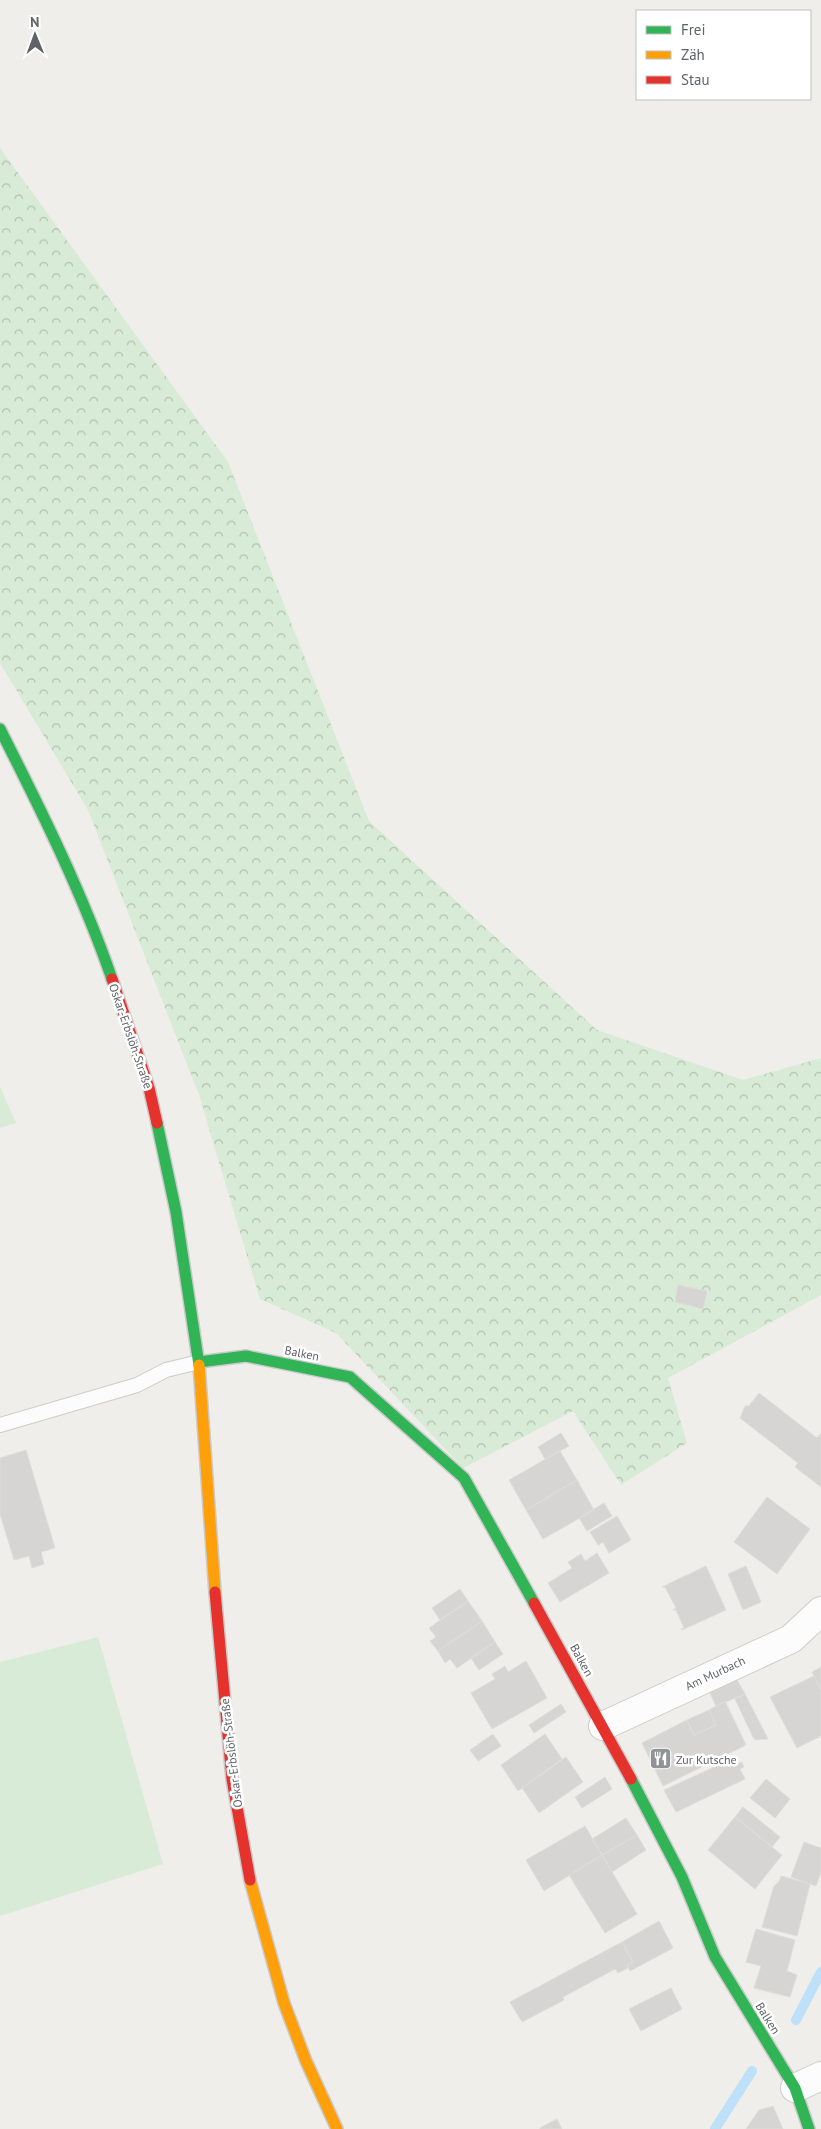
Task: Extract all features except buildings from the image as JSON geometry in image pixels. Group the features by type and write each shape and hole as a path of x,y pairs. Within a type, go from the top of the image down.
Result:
{"main road":[{"name":"Oskar-Erbslöh-Straße","path":"0,729 54,836 103,954 149,1088 176,1212 199,1362 219,1642 232,1779 252,1892 284,2003 306,2061 337,2129"},
{"name":"Balken","path":"199,1362 246,1356 350,1377 464,1478 603,1726 682,1877 715,1957 795,2088 809,2129"}],"street":[{"name":"Am Murbach","path":"603,1726 791,1639 821,1610"},
{"path":"795,2088 821,2076"}],"lane":[{"path":"0,1425 137,1385 166,1370 199,1362"}],"green space":[{"path":"0,148 228,462 369,821 597,1030 743,1080 821,1058 821,1295 668,1378 687,1443 621,1485 573,1411 463,1468 336,1333 260,1299 199,1095 88,810 0,663"},
{"path":"0,1087 16,1123 0,1128"},
{"path":"98,1637 163,1864 0,1916 0,1662"}],"waterway":[{"path":"796,2020 821,1972"},
{"path":"715,2129 752,2071"}],"traffic: fast":[{"path":"0,729 46,821 74,883 112,979"},
{"path":"157,1123 176,1212 199,1365"},
{"path":"199,1362 246,1356 350,1377 464,1478 534,1603"},
{"path":"631,1779 682,1877 715,1957 795,2088 809,2129"}],"traffic: slow":[{"path":"199,1365 215,1592"},
{"path":"250,1880 284,2003 306,2061 337,2129"}],"traffic: jam":[{"path":"112,979 149,1088 157,1123"},
{"path":"215,1592 232,1779 250,1880"},
{"path":"534,1603 631,1779"}],"place":[{"name":"Zur Kutsche","path":"660,1759"}]}
